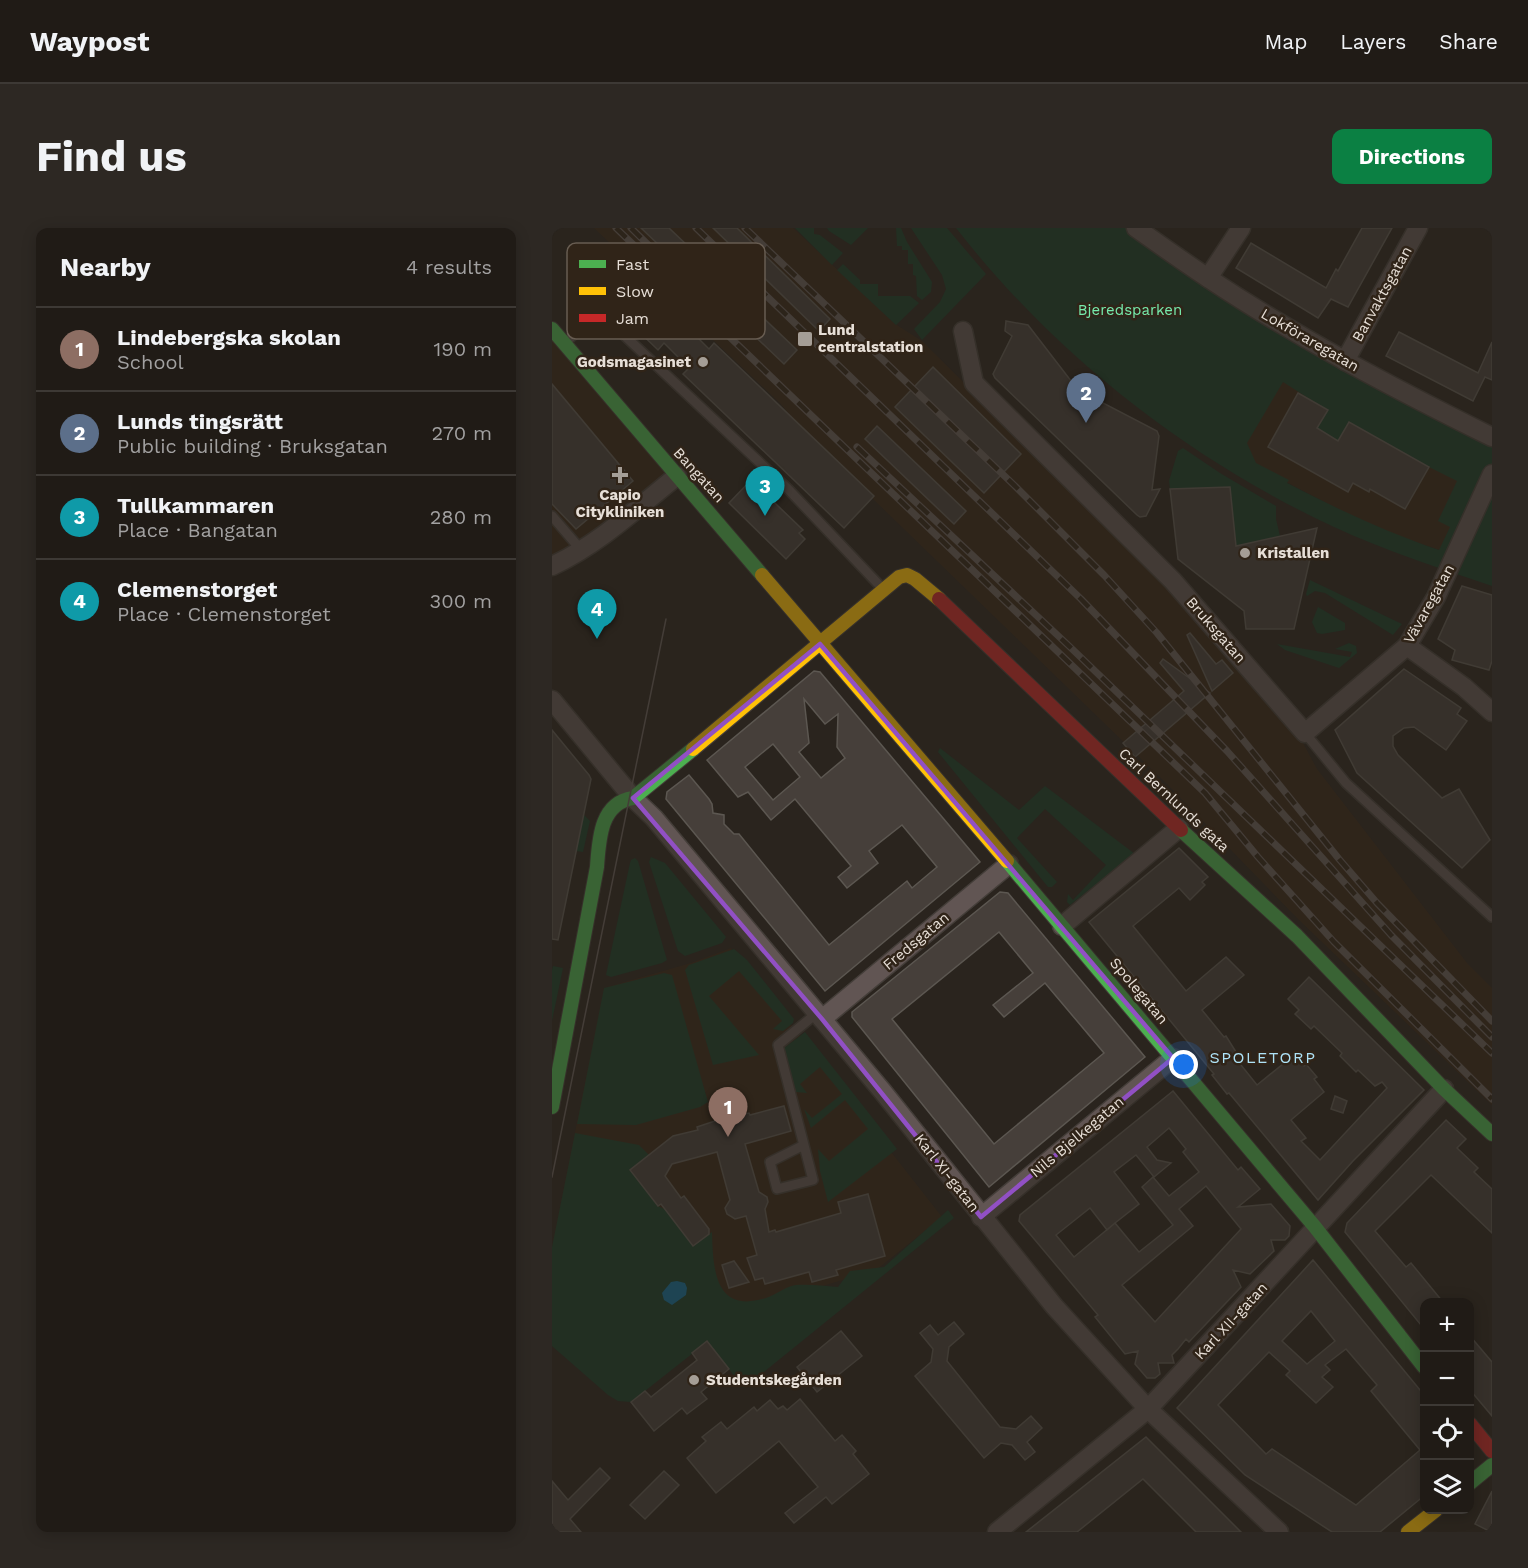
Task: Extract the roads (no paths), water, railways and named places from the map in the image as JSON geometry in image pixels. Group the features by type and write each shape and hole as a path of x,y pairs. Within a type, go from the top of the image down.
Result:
{"street":[{"name":"Lokföraregatan","path":"1136,228 1208,278 1345,361 1492,437"},
{"path":"1208,278 1241,228"},
{"name":"Banvaktsgatan","path":"1345,361 1418,228"},
{"name":"Bangatan","path":"552,328 820,644"},
{"name":"Bruksgatan","path":"963,331 974,383 1173,581 1305,733"},
{"name":"Vävaregatan","path":"1305,733 1407,646 1436,597 1492,474"},
{"path":"552,566 582,551 677,476"},
{"name":"Carl Bernlunds gata","path":"552,1107 597,867 600,832 608,814 621,801 633,798 903,575 915,579 943,602 1179,828 1297,936 1444,1089 1492,1134"},
{"name":"Spolegatan","path":"820,644 1173,1058 1316,1229 1420,1361"},
{"path":"1407,646 1490,706"},
{"name":"Karl XI-gatan","path":"552,700 819,1016 1054,1306 1148,1409 1279,1532"},
{"path":"1062,926 1179,828"},
{"name":"Fredsgatan","path":"819,1016 1009,864"},
{"name":"Nils Bjelkegatan","path":"981,1217 1173,1058"},
{"name":"Karl XII-gatan","path":"997,1532 1148,1409 1444,1089"},
{"path":"1474,1429 1492,1451"},
{"path":"1474,1480 1492,1465"},
{"path":"1408,1532 1430,1514"}],"lane":[{"path":"565,344 570,339"},
{"path":"628,339 788,489 883,590"},
{"path":"552,516 582,551"},
{"name":"Bruksgatan","path":"1305,733 1346,783 1492,917"},
{"path":"804,1145 770,1162 777,1189 813,1180 804,1145 778,1045 819,1016"}],"water":[{"path":"671,1282 685,1283 686,1295 672,1305 664,1300 662,1293"}],"tram line":[{"path":"552,1177 666,619"}],"railway":[{"path":"616,228 632,243"},
{"path":"631,228 646,243"},
{"path":"696,228 712,243"},
{"path":"745,228 761,243"},
{"path":"765,247 1015,486 1104,575 1157,633 1377,903 1492,1021"},
{"path":"765,294 1081,599 1227,751 1391,935 1492,1037"},
{"path":"732,339 1205,793 1258,857 1334,942 1492,1099"},
{"path":"857,447 1069,646 1492,1053"}],"place":[{"name":"Lund centralstation","path":"805,339"},
{"name":"Godsmagasinet","path":"703,362"},
{"name":"Lunds tingsrätt","path":"1086,423"},
{"name":"Capio Citykliniken","path":"620,475"},
{"name":"Tullkammaren","path":"765,516"},
{"name":"Kristallen","path":"1245,553"},
{"name":"Clemenstorget","path":"597,639"},
{"name":"Lindebergska skolan","path":"728,1137"},
{"name":"Studentskegården","path":"694,1380"}],"district":[{"name":"SPOLETORP","path":"1263,1057"}],"park label":[{"name":"Bjeredsparken","path":"1130,310"}]}
